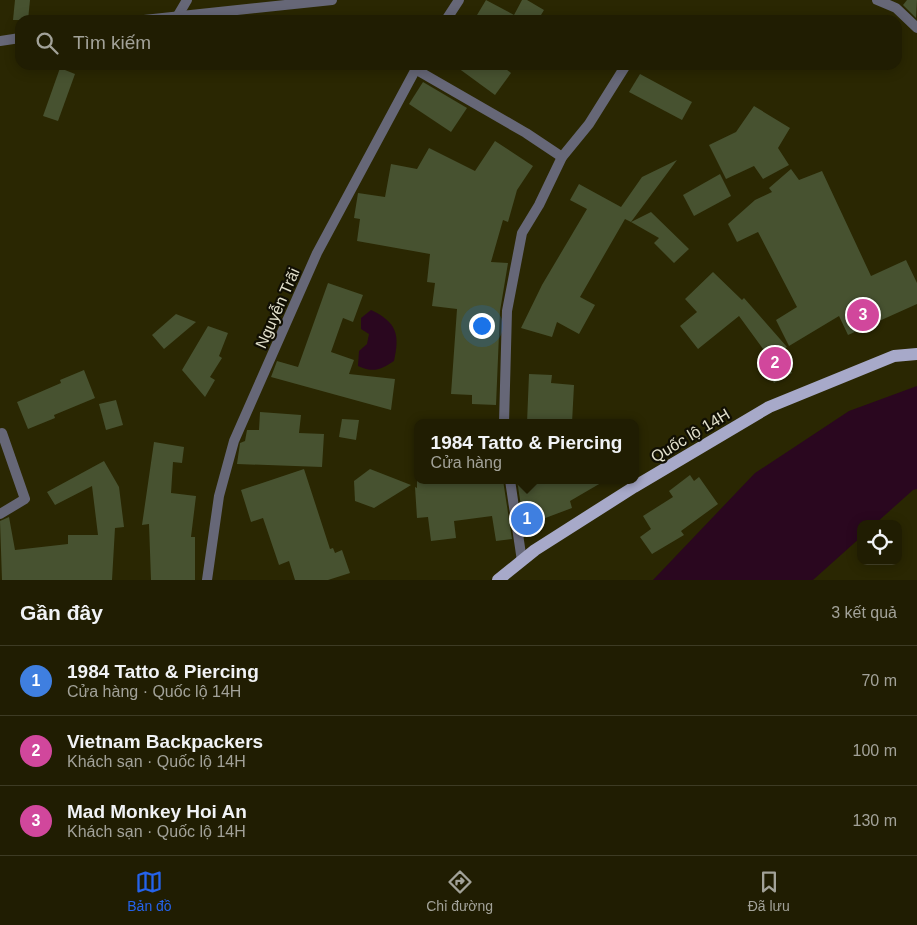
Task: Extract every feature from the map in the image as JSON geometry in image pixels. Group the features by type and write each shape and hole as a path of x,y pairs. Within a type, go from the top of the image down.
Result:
{"main road":[{"name":"Quốc lộ 14H","path":"498,580 522,561 634,487 769,407 894,356 917,354"}],"street":[{"path":"178,15 187,0"},
{"path":"195,15 332,0"},
{"path":"449,15 458,0"},
{"path":"877,0 896,8 917,28"},
{"path":"0,41 15,39"},
{"name":"Nguyễn Trãi","path":"207,580 219,496 234,441 317,253 415,70"},
{"path":"422,70 562,157"},
{"path":"504,419 508,311 522,233 539,205 562,157 589,124 623,70"},
{"path":"0,514 25,499 2,433"},
{"path":"511,484 522,561"}],"shaded area":[{"path":"371,310 386,319 391,325 397,344 394,361 377,370 358,366 359,351 367,344 369,334 361,329 361,318"},
{"path":"917,386 917,489 913,490 879,520 857,520 857,541 813,580 653,580 755,473 849,411"}],"building":[{"path":"15,0 30,0 28,15 15,15 15,20 13,20"},
{"path":"486,0 514,15 477,15"},
{"path":"522,0 527,0 544,10 541,15 514,15"},
{"path":"907,0 917,0 916,18 903,5"},
{"path":"59,70 75,74 58,121 43,116"},
{"path":"461,70 507,70 511,73 495,95"},
{"path":"640,74 692,102 682,120 629,92"},
{"path":"423,82 467,108 451,132 409,104"},
{"path":"754,106 790,128 778,148 789,165 763,179 754,166 726,179 709,145 736,132"},
{"path":"495,141 533,166 517,190 508,222 503,220 491,262 508,263 500,311 496,405 472,404 472,395 451,394 457,309 432,306 435,283 427,282 430,254 357,241 360,219 354,218 358,193 385,197 391,164 417,169 429,148 475,171"},
{"path":"677,160 631,222 625,219 580,297 595,305 579,334 557,322 552,337 521,328 542,285 587,209 570,200 579,184 621,207 642,177"},
{"path":"791,169 799,180 822,171 871,276 906,260 917,283 917,304 848,335 839,316 789,346 776,320 797,307 758,232 737,242 728,224 755,200 772,192 769,188"},
{"path":"720,174 731,196 694,216 683,195"},
{"path":"651,212 689,249 674,263 654,243 659,238 631,222"},
{"path":"713,272 742,300 744,298 787,347 779,352 792,373 774,383 758,358 766,353 739,316 698,349 680,326 697,312 685,299"},
{"path":"328,283 363,295 353,322 343,318 331,352 354,360 349,374 395,379 391,410 271,377 277,361 298,367"},
{"path":"176,314 196,322 164,349 152,335"},
{"path":"208,326 228,333 219,356 222,358 210,377 215,380 205,397 182,370"},
{"path":"84,370 95,398 54,415 55,418 28,429 17,402 61,383 60,380"},
{"path":"529,374 552,375 551,383 574,385 572,419 527,419"},
{"path":"116,400 123,425 106,430 99,404"},
{"path":"260,412 301,415 299,433 324,434 322,467 237,464 240,443 245,441 247,430 259,430"},
{"path":"342,419 359,420 356,440 339,437"},
{"path":"154,442 184,447 182,463 173,462 171,493 196,496 191,537 195,537 195,580 151,580 149,524 142,525"},
{"path":"104,461 119,487 124,527 115,528 112,580 2,580 0,521 9,517 15,550 68,544 68,535 98,535 92,486 55,505 47,492"},
{"path":"304,469 330,549 333,548 335,553 342,550 350,573 328,580 295,580 289,561 279,565 263,518 251,522 241,490"},
{"path":"370,469 411,485 374,508 355,501 354,481"},
{"path":"690,475 694,481 699,477 718,504 681,531 684,535 652,554 640,537 651,529 643,516 673,497 669,491"},
{"path":"417,484 504,484 512,539 496,541 492,516 454,521 456,538 431,541 428,517 417,518 415,487 417,488"},
{"path":"518,484 599,484 570,501 572,508 524,526"}],"place":[{"name":"Mad Monkey Hoi An","path":"863,315"},
{"name":"Vietnam Backpackers","path":"775,363"},
{"name":"1984 Tatto & Piercing","path":"527,519"}]}
